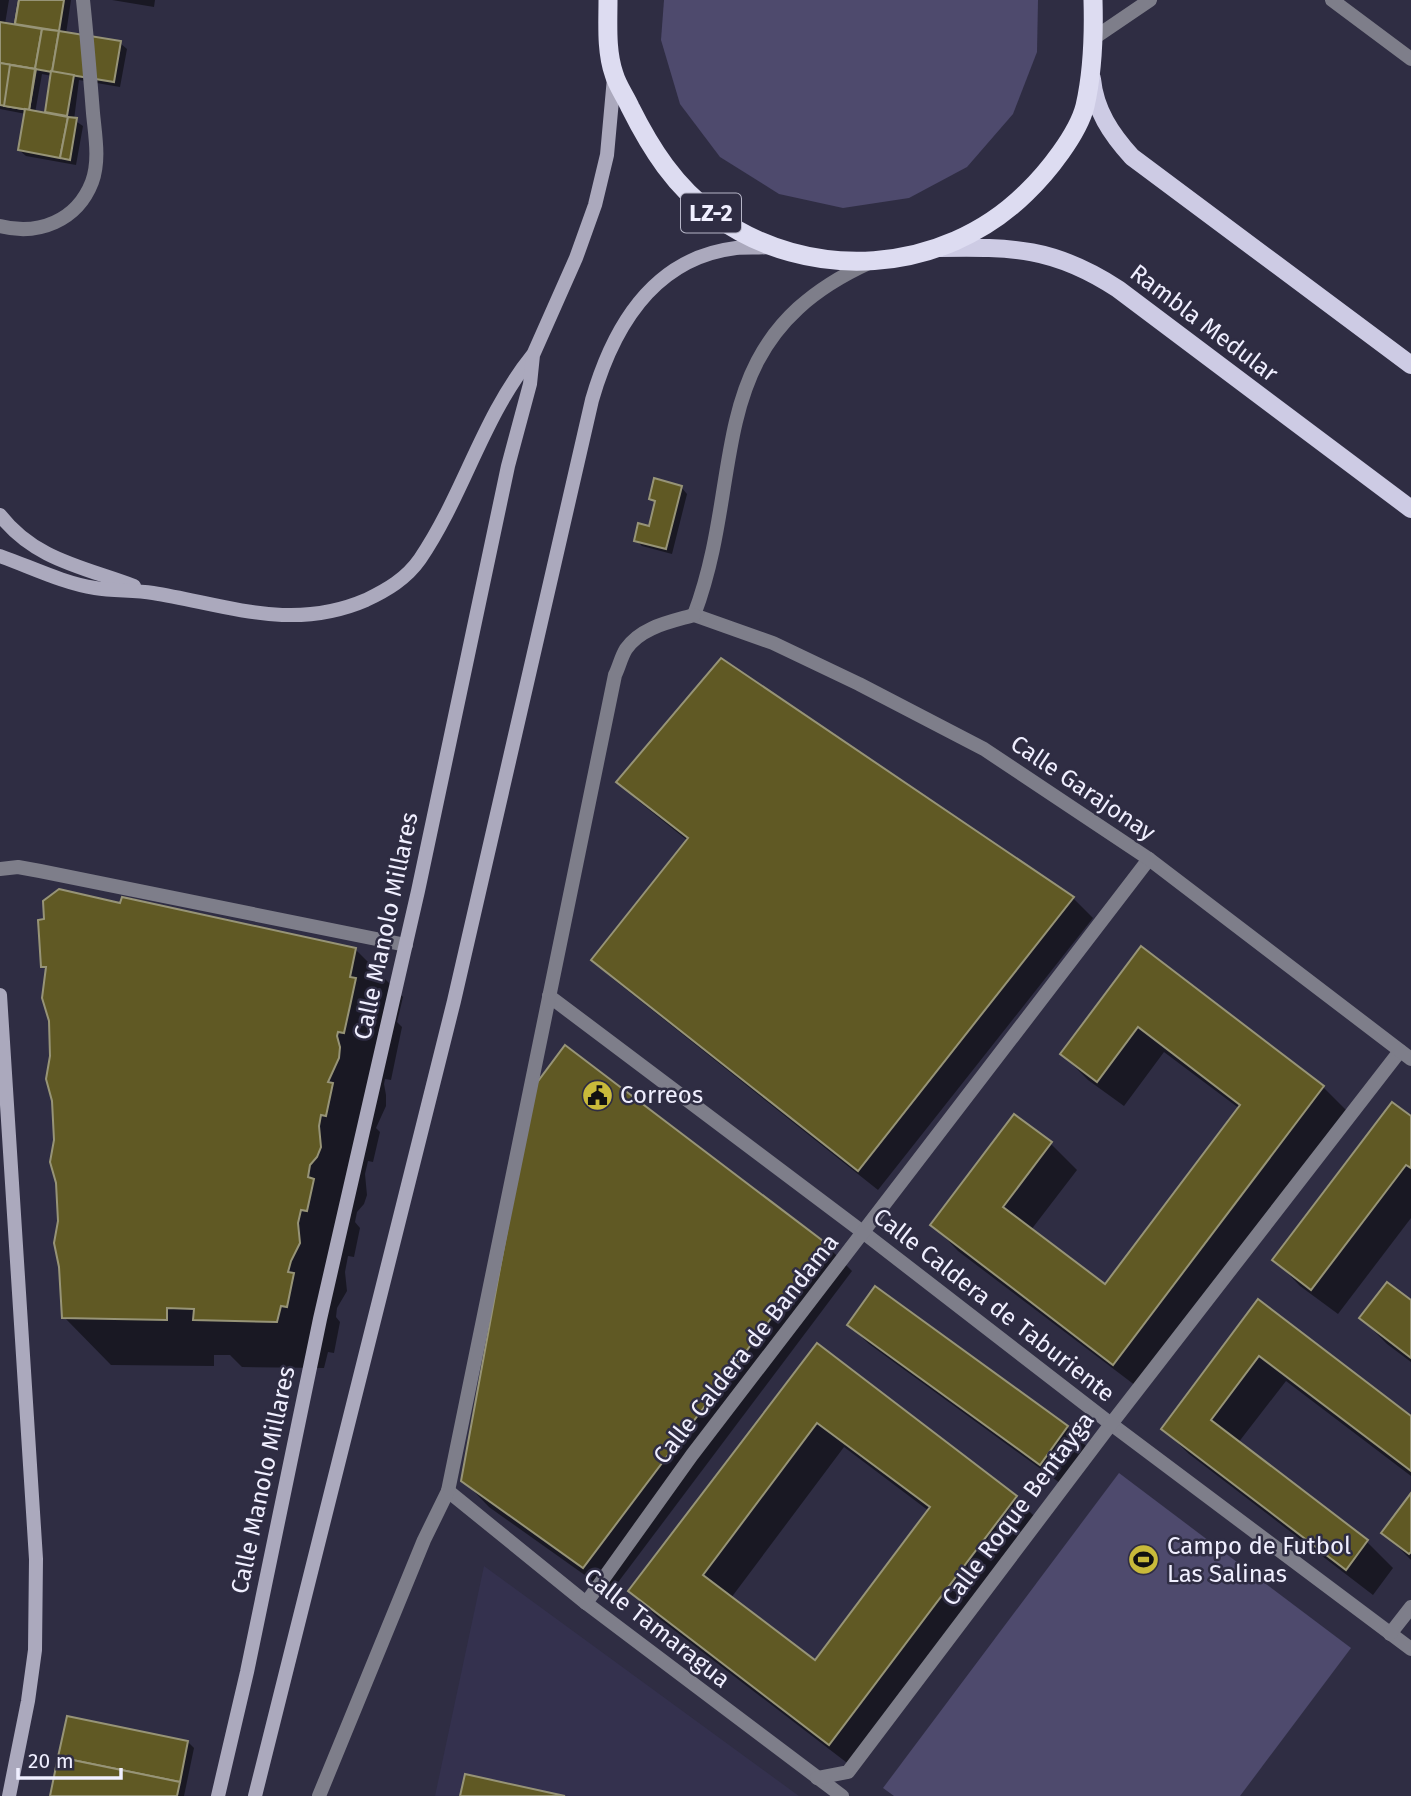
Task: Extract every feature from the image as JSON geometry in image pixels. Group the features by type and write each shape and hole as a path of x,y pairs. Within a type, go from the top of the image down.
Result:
{"highway":[{"name":"LZ-2","path":"608,0 607,32 614,74 646,139 665,167 688,193 713,215 773,247 806,257 839,261 906,257 939,248 977,231 1012,207 1041,178 1066,145 1084,108 1094,38 1093,0"}],"main road":[{"path":"1090,65 1093,90 1102,116 1114,137 1132,157 1411,365"},
{"name":"Calle Manolo Millares","path":"218,1796 247,1672 320,1320 406,946 508,466 530,384 533,355 576,258 595,205 607,155 614,74"},
{"path":"255,1796 454,1001 602,367 632,311 649,289 670,273 691,261 718,252 736,248 773,247"},
{"name":"Rambla Medular","path":"939,248 997,248 1042,252 1082,267 1118,289 1411,509"},
{"path":"0,556 54,577 94,588 152,593 244,613 296,617 351,606 391,589 419,561 447,510 495,409 511,382 533,355"},
{"path":"0,515 12,530 46,555 152,593"},
{"path":"0,995 37,1570 34,1650 28,1700 9,1796"}],"street":[{"path":"0,226 32,230 56,223 75,209 92,182 97,155 83,0"},
{"path":"1094,38 1150,0"},
{"path":"1332,0 1411,59"},
{"path":"319,1796 424,1541 448,1491 615,675 626,649 640,636 660,625 694,615 712,561 733,424 758,359 787,317 837,277 872,261"},
{"name":"Calle Garajonay","path":"694,615 773,643 984,749 1149,859 1406,1055"},
{"name":"Calle Caldera de Bandama","path":"586,1603 692,1455 1149,859"},
{"path":"0,869 18,867 40,871 406,946"},
{"name":"Calle Caldera de Taburiente","path":"549,996 1411,1649"},
{"name":"Calle Roque Bentayga","path":"817,1778 848,1772 1111,1424 1406,1055"},
{"name":"Calle Tamaragua","path":"448,1491 586,1603 842,1796"},
{"path":"1390,1634 1411,1607"}],"shaded area":[{"path":"664,0 1038,0 1037,52 1013,114 967,167 909,198 843,208 779,194 720,157 680,104 661,40"},
{"name":"Campo de Futbol Las Salinas","path":"1119,1473 1351,1648 1240,1796 894,1796 883,1788"},
{"path":"484,1566 799,1796 435,1796"}],"building":[{"path":"19,0 44,0 39,27 15,23"},
{"path":"19,0 64,0 59,31 15,24"},
{"path":"0,22 42,29 35,69 0,63"},
{"path":"42,29 59,31 52,72 35,69"},
{"path":"59,31 121,41 114,82 52,72"},
{"path":"0,63 36,69 29,110 0,105"},
{"path":"10,65 35,69 29,110 4,106"},
{"path":"51,71 74,75 67,116 45,112"},
{"path":"25,109 68,117 60,158 18,150"},
{"path":"68,117 77,118 70,160 60,158"},
{"path":"654,478 682,486 666,549 634,541 638,523 649,526 655,501 649,499"},
{"path":"721,658 1074,897 858,1171 591,960 688,838 616,782"},
{"path":"59,889 120,903 122,897 356,948 350,977 356,978 344,1033 338,1032 337,1036 339,1058 328,1082 333,1083 326,1116 321,1115 319,1126 321,1147 310,1165 308,1177 314,1179 307,1211 301,1210 298,1223 300,1243 288,1272 294,1273 287,1307 281,1306 277,1322 193,1320 194,1309 167,1308 167,1320 62,1318 59,1267 54,1243 58,1221 56,1183 50,1162 54,1140 52,1101 46,1079 50,1056 49,1021 42,998 46,967 41,967 38,920 44,919 43,901"},
{"path":"1141,946 1324,1086 1113,1365 930,1225 1014,1114 1052,1142 1003,1207 1105,1284 1240,1105 1138,1027 1097,1082 1060,1054"},
{"path":"565,1045 827,1244 583,1568 461,1481 533,1088"},
{"path":"1392,1102 1411,1116 1411,1168 1406,1165 1311,1290 1272,1260"},
{"path":"1387,1282 1411,1300 1411,1358 1359,1318"},
{"path":"875,1286 1068,1426 1040,1465 847,1325"},
{"path":"1258,1299 1411,1416 1411,1471 1259,1356 1211,1420 1368,1540 1346,1570 1161,1429"},
{"path":"817,1343 1017,1496 829,1745 628,1591","holes":["817,1423 930,1507 815,1660 703,1575"]},
{"path":"1411,1493 1411,1552 1409,1554 1381,1533"},
{"path":"67,1716 188,1741 180,1782 58,1757"},
{"path":"58,1757 180,1782 177,1796 50,1796"},
{"path":"465,1774 565,1796 460,1796"}],"place":[{"name":"Correos","path":"597,1095"},
{"name":"Campo de Futbol Las Salinas","path":"1144,1560"}]}
